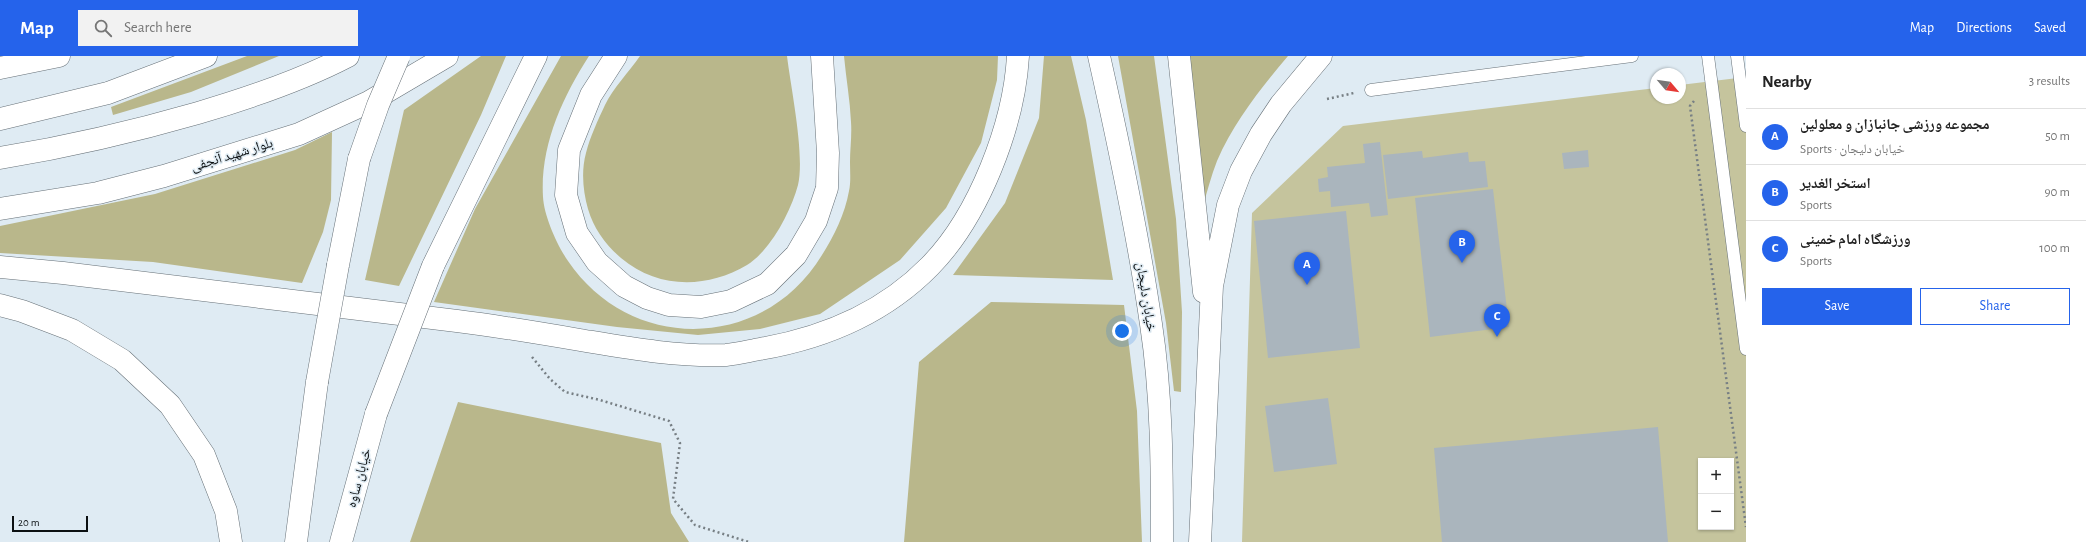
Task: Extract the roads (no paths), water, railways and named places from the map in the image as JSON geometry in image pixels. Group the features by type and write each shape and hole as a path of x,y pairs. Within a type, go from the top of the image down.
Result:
{"main road":[{"path":"0,68 59,56"},
{"path":"0,119 108,93 206,56"},
{"path":"0,158 87,143 166,122 280,87 348,56"},
{"path":"296,542 317,382 359,159 378,105 400,56"},
{"name":"بلوار شهید آنجفی","path":"0,209 120,187 224,158 299,134 368,102 447,56"},
{"path":"616,56 591,94 569,150 566,195 577,233 597,262 624,286 647,298 669,305 701,307 731,301 767,284 796,255 816,221 827,188 828,153 822,56"},
{"path":"0,267 63,272 508,327 657,353 728,355 794,343 853,321 890,299 934,260 960,227 985,181 1003,136 1016,82 1018,56"},
{"name":"خیابان دلیجان","path":"1099,56 1120,152 1152,325 1159,392 1162,466 1162,542"},
{"path":"1179,56 1209,345"},
{"path":"1200,542 1212,286 1228,205 1240,171 1261,134 1281,104 1321,56"},
{"name":"خیابان ساوه","path":"341,542 376,414 433,266 532,63"},
{"path":"0,305 22,311 78,334 122,360 170,405 204,455 226,511 231,542"}],"lane":[{"path":"1370,90 1632,56"},
{"path":"1708,56 1710,82 1746,350"},
{"path":"1738,56 1746,126"}],"place":[{"name":"استخر الغدیر","path":"1462,263"},
{"name":"مجموعه ورزشی جانبازان و معلولین","path":"1307,285"},
{"name":"ورزشگاه امام خمینی","path":"1497,337"}]}
